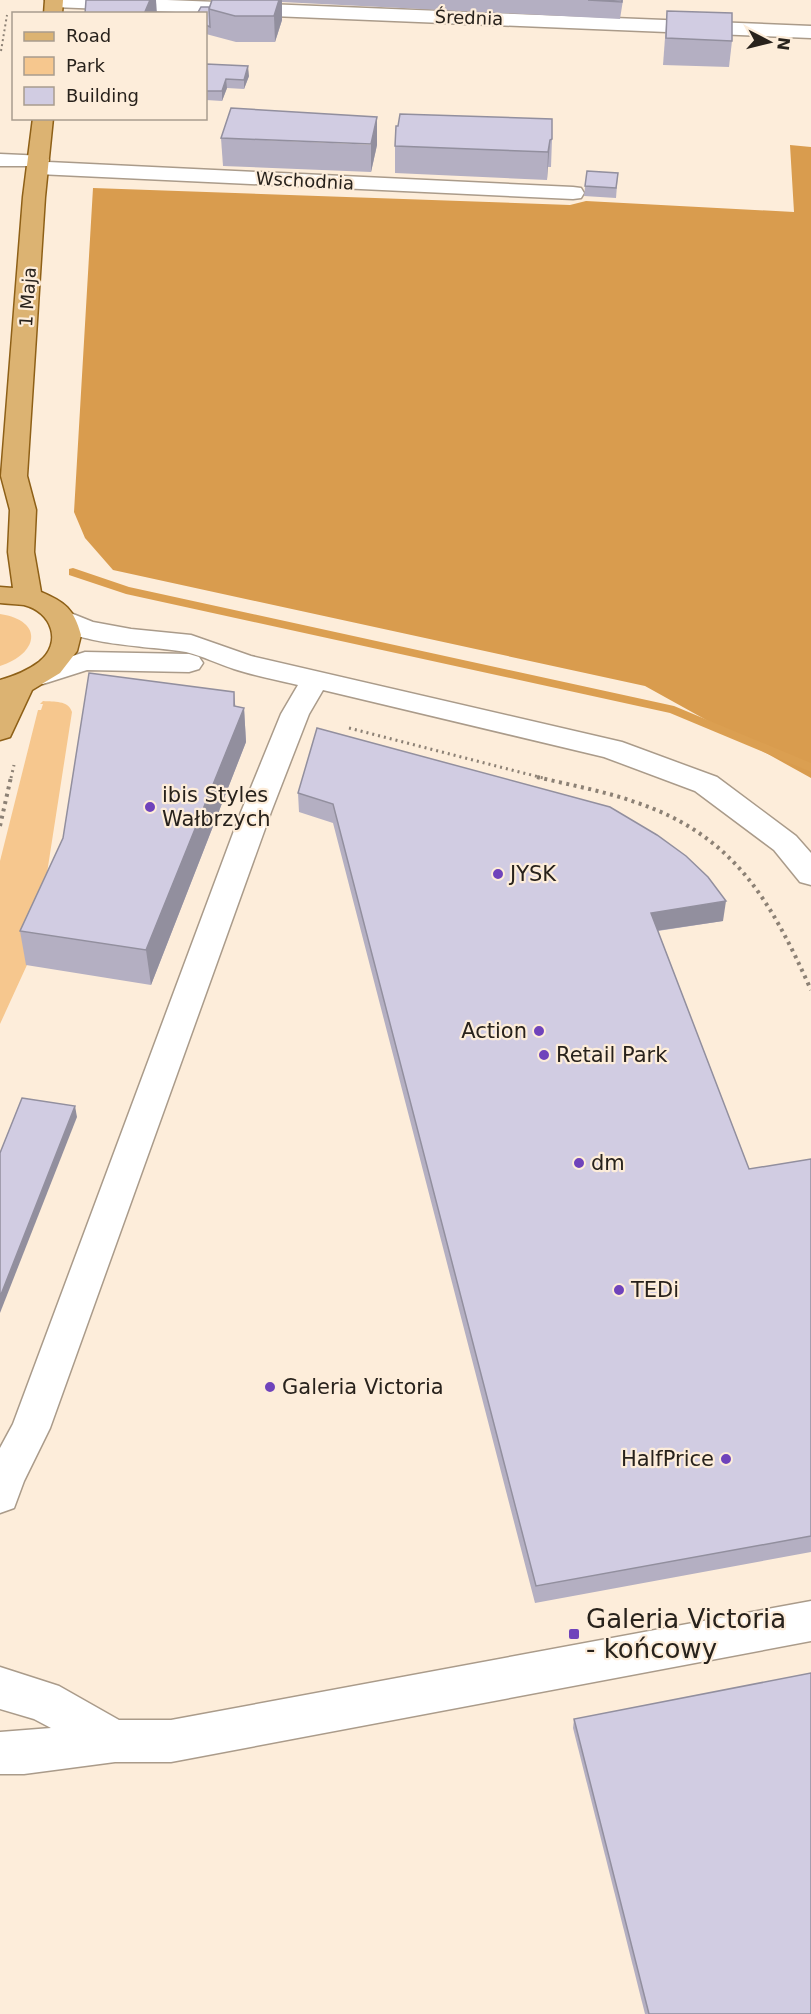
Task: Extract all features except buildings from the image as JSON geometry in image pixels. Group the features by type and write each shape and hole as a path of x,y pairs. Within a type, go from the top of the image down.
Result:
{"main road":[{"name":"1 Maja","path":"28,598 21,552 23,510 14,476 43,120"},
{"name":"1 Maja","path":"0,503 14,476"},
{"path":"0,595 28,598 52,609 63,619 68,642 64,653 55,664 21,683 0,730"}],"street":[{"name":"Średnia","path":"54,0 811,32"},
{"name":"Wschodnia","path":"0,160 38,164 573,193"},
{"path":"63,619 86,629 131,638 191,644 244,663 475,719 612,749 706,784 785,843 811,874"},
{"path":"21,683 85,661 244,663"},
{"path":"2,1485 31,1428 256,812 295,714 315,679"},
{"path":"0,1753 24,1753 115,1741 171,1741 811,1621"},
{"path":"0,1688 44,1701 115,1741"}],"path":[{"path":"1,51 6,15"},
{"path":"295,714 636,802 679,822 718,846 756,886 811,990"},
{"path":"0,826 16,757"}],"green space":[{"path":"0,614 24,623 30,630 31,638 29,646 22,654 13,661 0,666"},
{"path":"43,701 67,705 72,712 47,873 69,873 0,1024 0,861 38,710 41,710 43,704 40,704"}],"shaded area":[{"path":"790,145 811,147 811,778 645,686 113,570 85,538 74,512 93,188 570,205 586,201 794,212"}],"waterway":[{"path":"73,572 126,590 674,710 811,768"}],"place":[{"name":"ibis Styles Wałbrzych","path":"150,807"},
{"name":"JYSK","path":"498,874"},
{"name":"Action","path":"539,1031"},
{"name":"Retail Park","path":"544,1055"},
{"name":"dm","path":"579,1163"},
{"name":"TEDi","path":"619,1290"},
{"name":"Galeria Victoria","path":"270,1387"},
{"name":"HalfPrice","path":"726,1459"},
{"name":"Galeria Victoria - końcowy","path":"574,1634"}]}
